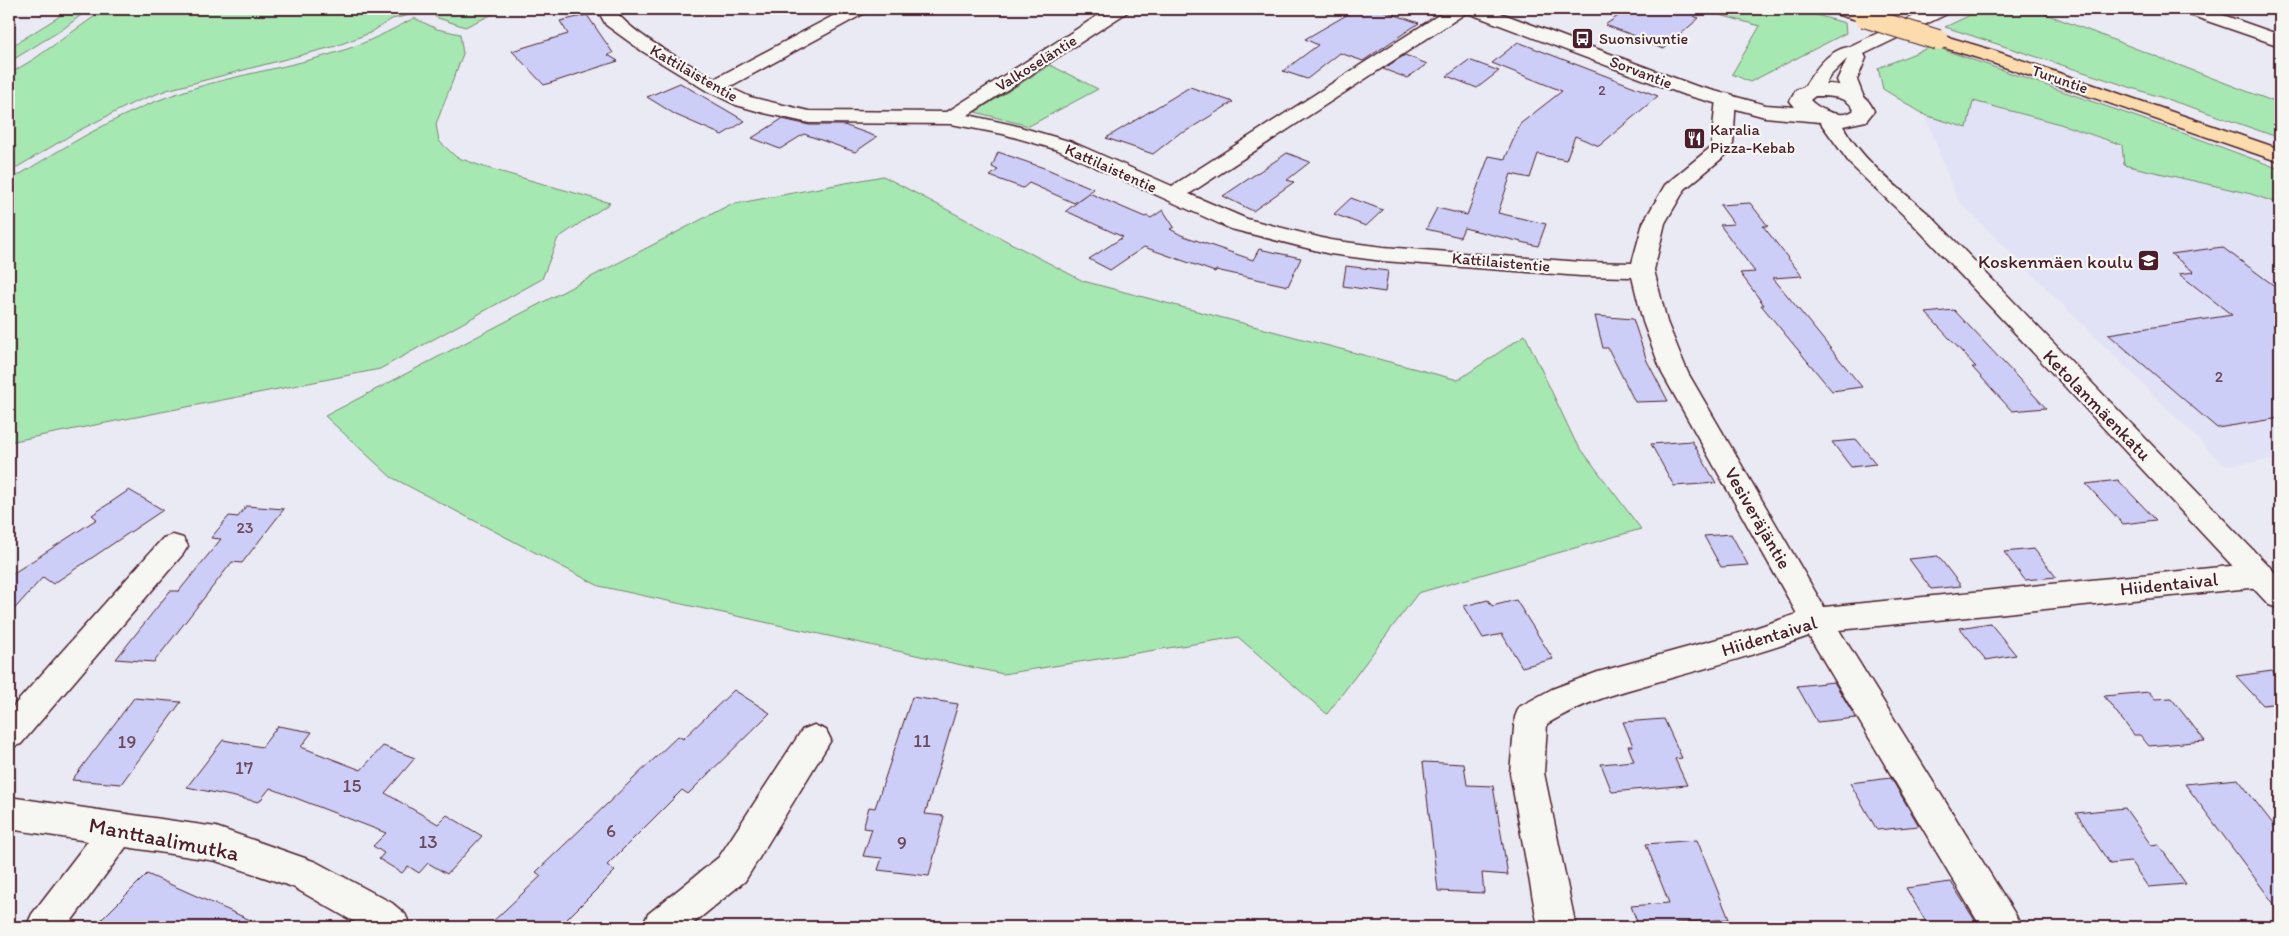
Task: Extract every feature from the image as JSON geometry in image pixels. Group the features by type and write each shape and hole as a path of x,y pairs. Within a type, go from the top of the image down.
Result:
{"highway":[{"name":"Turuntie","path":"1838,9 1997,58 2280,156"}],"street":[{"name":"Kattilaistentie","path":"606,9 612,21 649,47 714,87 743,101 771,109 809,117 950,118 1006,129 1065,146 1239,224 1330,247 1383,254 1580,269 1642,270"},
{"path":"714,87 859,9"},
{"name":"Valkoseläntie","path":"950,118 1120,9"},
{"path":"1172,195 1460,9"},
{"name":"Sorvantie","path":"1474,9 1689,90 1726,99 1765,112 1853,119"},
{"path":"1806,93 1841,54 1853,52 1943,9"},
{"path":"2190,9 2280,41"},
{"path":"1853,52 1857,58 1848,80 1854,98 1862,105 1864,111 1860,117 1853,119"},
{"name":"Sorvantie","path":"1726,99 1837,92 1854,98"},
{"name":"Ketolanmäenkatu","path":"1806,93 1803,106 1823,117 1838,139 1890,193 1914,214 2270,586"},
{"name":"Vesiveräjäntie","path":"1726,99 1723,144 1720,150 1676,185 1654,223 1642,270 1655,322 1675,373 1816,620 2002,927"},
{"name":"Ketolanmäenkatu","path":"1853,119 1870,156 1914,214"},
{"path":"9,734 173,546"},
{"name":"Hiidentaival","path":"1557,927 1527,773 1531,717 1552,703 1578,692 1770,638 1816,620 2270,586"},
{"path":"661,927 732,869 814,740"},
{"name":"Manttaalimutka","path":"9,813 216,844 303,874 379,916 392,927"},
{"path":"46,927 118,829"}],"shaded area":[{"name":"Koskenmäen koulu","path":"1972,101 2060,124 2280,204 2280,459 2224,465 1957,199 1925,115 1966,127"}],"green space":[{"path":"71,9 89,9 63,29 9,62 9,48"},
{"path":"105,9 436,9 392,19 370,33 336,46 167,90 133,103 78,131 9,172 9,74 34,59"},
{"path":"437,9 504,9 465,27 435,17"},
{"path":"1698,9 1795,9 1845,23 1846,33 1750,82 1732,74 1760,26"},
{"path":"1983,9 2033,9 2280,104 2280,138 1945,27"},
{"path":"414,18 437,29 460,34 463,54 436,124 439,141 456,157 484,167 610,203 558,238 542,279 380,369 9,442 9,181 97,129 144,106 191,89 348,49"},
{"path":"1933,46 2280,169 2280,204 2251,194 2124,165 2122,145 2060,124 1973,101 1967,128 1925,115 1883,89 1878,68"},
{"path":"1050,65 1098,89 1029,126 975,112"},
{"path":"883,176 1083,281 1458,380 1525,335 1575,441 1641,529 1418,593 1327,714 1238,637 1003,674 599,586 391,477 325,416 729,205"}],"building":[{"path":"1357,9 1378,9 1419,23 1363,61 1340,53 1307,79 1283,71 1318,45 1305,39"},
{"path":"1628,9 1701,9 1693,16 1699,18 1664,49 1635,39 1638,37 1605,25"},
{"path":"587,15 613,53 608,55 618,61 544,85 512,51 568,34 560,21"},
{"path":"1518,42 1658,96 1599,146 1575,136 1566,160 1538,154 1530,178 1511,174 1498,213 1546,224 1538,246 1464,228 1460,237 1426,229 1437,208 1467,215 1489,156 1505,159 1520,124 1562,91 1492,63"},
{"path":"1405,55 1427,64 1407,78 1383,69"},
{"path":"1469,60 1499,71 1477,88 1447,76"},
{"path":"680,83 745,121 722,135 676,115 647,97"},
{"path":"1190,87 1233,102 1183,133 1181,132 1153,154 1106,138"},
{"path":"782,119 809,125 844,125 877,137 855,152 804,134 780,149 752,138"},
{"path":"998,152 1047,169 1094,189 1074,203 1029,183 1023,188 990,176 998,170 992,167"},
{"path":"1287,153 1310,162 1287,180 1294,182 1253,211 1223,196"},
{"path":"1089,193 1145,217 1151,218 1163,210 1174,227 1170,229 1181,235 1253,260 1259,249 1301,258 1288,286 1216,270 1215,272 1144,247 1110,270 1089,259 1123,237 1066,211"},
{"path":"1351,198 1383,210 1366,226 1334,214"},
{"path":"1750,203 1768,226 1763,226 1802,276 1773,278 1862,387 1832,391 1761,305 1764,305 1740,273 1755,272 1720,225 1734,224 1720,205"},
{"path":"2222,247 2280,290 2280,418 2217,428 2108,334 2232,315 2179,274 2194,272 2171,254"},
{"path":"1346,266 1388,271 1385,292 1343,286"},
{"path":"1954,310 2046,408 2012,411 1972,367 1976,367 1926,313"},
{"path":"1595,316 1633,319 1647,361 1668,401 1635,402 1608,348 1603,348"},
{"path":"1857,440 1876,464 1851,467 1832,442"},
{"path":"1692,441 1716,483 1674,486 1651,444"},
{"path":"2118,480 2156,520 2123,524 2086,484"},
{"path":"129,490 163,510 53,584 43,577 9,615 9,576 97,519 92,515"},
{"path":"246,506 284,509 242,563 232,562 154,662 116,659 170,591 179,591 221,539 211,538 229,516 238,517"},
{"path":"1731,534 1748,565 1721,567 1704,536"},
{"path":"2034,549 2056,577 2025,580 2004,552"},
{"path":"1938,556 1961,586 1931,589 1909,559"},
{"path":"1488,600 1492,606 1516,600 1553,659 1522,667 1502,634 1483,638 1464,606"},
{"path":"1990,623 2016,655 1986,660 1960,628"},
{"path":"2272,671 2274,673 2280,672 2280,703 2263,705 2236,676"},
{"path":"1834,682 1856,718 1817,722 1797,686"},
{"path":"734,690 770,713 688,794 682,790 607,865 615,871 559,927 487,927 541,876 536,872 678,736 683,739"},
{"path":"2149,692 2155,699 2171,698 2205,741 2149,746 2140,735 2134,735 2104,696"},
{"path":"912,697 958,704 925,814 944,816 929,876 878,870 882,858 863,856 872,829 863,828 869,807 875,808"},
{"path":"134,698 181,702 121,784 72,780"},
{"path":"1664,719 1682,758 1675,759 1687,785 1612,792 1601,764 1634,761 1628,746 1633,746 1623,722"},
{"path":"278,726 312,732 301,747 361,770 383,746 415,758 385,793 438,824 447,815 482,836 447,874 428,863 419,873 408,866 402,873 379,859 384,853 373,846 386,833 270,788 259,802 187,787 223,740 262,747"},
{"path":"1423,762 1464,764 1467,785 1493,786 1508,875 1482,873 1484,893 1438,891"},
{"path":"1891,778 1919,826 1877,830 1850,783"},
{"path":"2238,779 2280,833 2280,912 2185,784"},
{"path":"2125,808 2151,845 2158,844 2186,884 2148,887 2131,862 2110,864 2076,813"},
{"path":"1697,840 1729,919 1676,923 1678,927 1639,927 1631,906 1669,903 1646,844"},
{"path":"147,874 266,927 94,927"},
{"path":"1951,882 1979,927 1929,927 1906,888"}],"place":[{"name":"Suonsivuntie","path":"1583,38"},
{"name":"Karalia Pizza-Kebab","path":"1694,138"},
{"name":"Koskenmäen koulu","path":"2149,261"}]}
